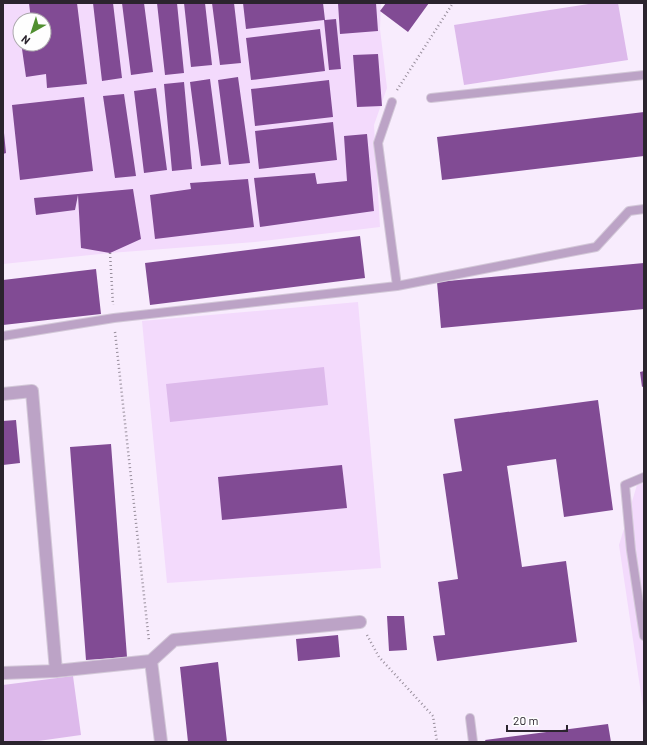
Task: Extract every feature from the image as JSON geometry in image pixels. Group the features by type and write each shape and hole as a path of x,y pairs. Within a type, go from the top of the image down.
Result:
{"street":[{"path":"3,394 32,391 56,672"},
{"path":"3,673 56,672 151,661 174,640 360,622"},
{"path":"151,661 162,742"}],"lane":[{"path":"431,98 644,75"},
{"path":"392,102 378,144 397,286"},
{"path":"3,336 114,318 397,286 596,246 629,211 644,209"},
{"path":"644,477 625,485 631,550 644,636"},
{"path":"470,718 473,742"}],"path":[{"path":"392,102 399,85 453,3"},
{"path":"110,252 114,318 151,661"},
{"path":"360,622 378,657 433,716 437,742"}],"shaded area":[{"path":"3,3 381,3 380,29 387,88 374,125 380,227 255,242 110,253 3,264"},
{"path":"595,3 618,3 628,60 464,85 454,25"},
{"path":"358,302 381,568 167,583 142,321"},
{"path":"324,367 328,405 170,422 166,384"},
{"path":"644,474 644,714 619,545 640,475"},
{"path":"73,676 81,735 31,742 3,742 3,685"}],"building":[{"path":"29,3 77,3 87,84 47,88 46,74 26,77 22,52 52,52 52,12 30,12"},
{"path":"93,3 113,3 122,78 102,81"},
{"path":"122,3 144,3 153,72 131,75"},
{"path":"157,3 177,3 184,73 165,75"},
{"path":"184,3 205,3 212,65 191,67"},
{"path":"212,3 234,3 241,63 220,65"},
{"path":"243,3 323,3 325,20 336,19 341,69 329,70 324,20 246,29"},
{"path":"338,3 376,3 378,31 340,34"},
{"path":"386,3 429,3 408,32 380,11"},
{"path":"320,29 325,71 251,80 246,38"},
{"path":"378,54 382,106 357,107 353,55"},
{"path":"238,77 250,163 229,165 218,80"},
{"path":"210,79 221,164 201,166 190,82"},
{"path":"329,80 333,117 255,126 251,89"},
{"path":"184,82 192,169 172,171 164,84"},
{"path":"156,88 167,170 144,173 134,91"},
{"path":"124,94 136,176 115,178 103,96"},
{"path":"84,97 93,171 20,180 12,105"},
{"path":"644,112 644,156 442,180 437,137"},
{"path":"333,122 337,160 259,169 255,131"},
{"path":"3,133 6,153 3,154"},
{"path":"367,134 374,211 260,227 254,178 315,173 317,184 347,181 344,136"},
{"path":"248,179 254,227 155,239 150,195 191,189 190,183"},
{"path":"133,189 141,239 110,253 81,248 78,195 75,210 36,215 34,198"},
{"path":"360,236 365,278 150,305 145,263"},
{"path":"644,263 644,309 441,328 437,282"},
{"path":"96,269 101,314 3,325 3,280"},
{"path":"644,371 644,386 642,387 640,372"},
{"path":"598,400 613,510 564,517 556,459 507,466 522,567 566,561 577,642 437,661 433,636 445,635 438,582 458,579 443,474 462,471 454,419"},
{"path":"16,420 20,463 3,465 3,421"},
{"path":"111,444 127,657 86,660 70,447"},
{"path":"342,465 347,508 222,520 218,477"},
{"path":"387,616 404,616 407,650 389,651"},
{"path":"338,635 340,657 298,661 296,639"},
{"path":"218,662 227,742 188,742 180,667"},
{"path":"608,724 611,742 486,742 485,740"}]}
